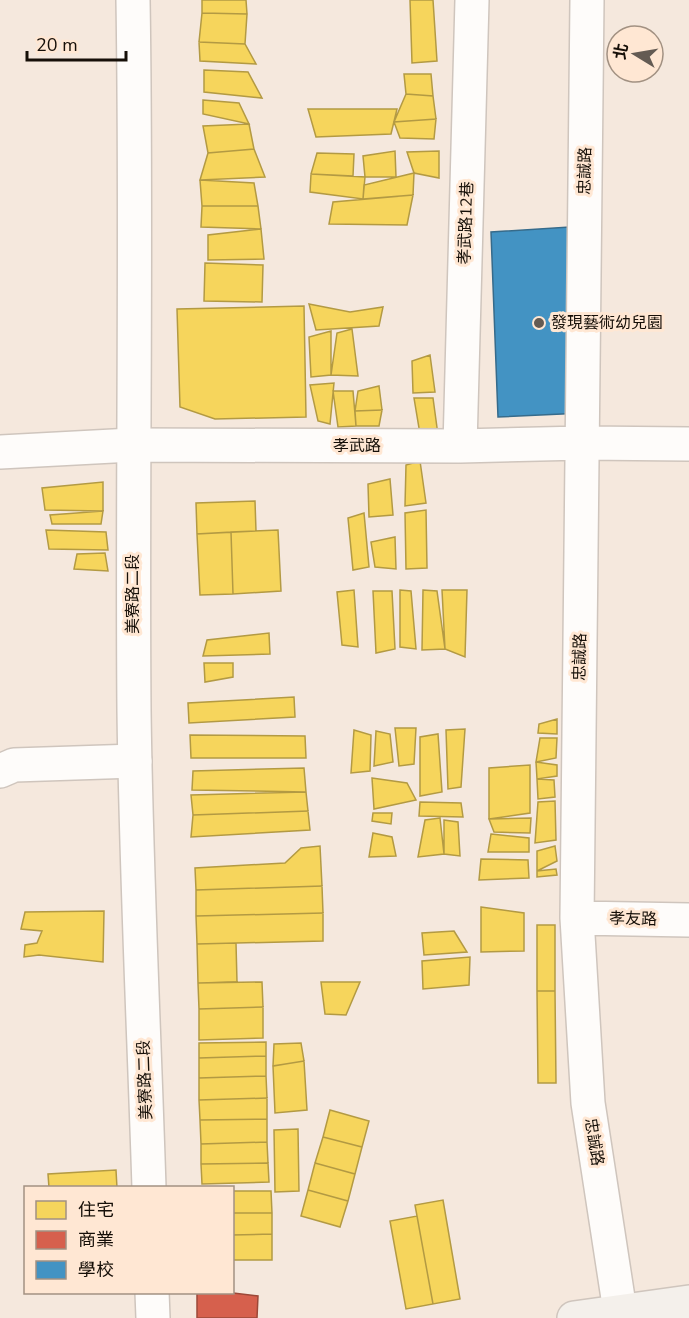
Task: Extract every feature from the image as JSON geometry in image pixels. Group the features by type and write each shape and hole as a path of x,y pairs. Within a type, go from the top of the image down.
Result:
{"main road":[{"path":"574,1318 689,1302"}],"street":[{"name":"美寮路二段","path":"133,0 136,175 132,445 135,761 149,1186"},
{"name":"孝武路12巷","path":"460,446 472,0"},
{"name":"忠誠路","path":"587,0 577,918 588,1103 620,1311"},
{"name":"孝武路","path":"0,452 132,445 689,444"},
{"path":"0,771 14,765 135,761"},
{"name":"孝友路","path":"577,918 689,920"},
{"path":"152,1294 153,1318"}],"building: 住宅":[{"path":"202,0 246,0 247,14 202,13"},
{"path":"410,0 433,0 437,61 412,63"},
{"path":"202,13 247,14 245,44 199,42"},
{"path":"199,42 245,44 256,64 200,61"},
{"path":"204,70 248,72 262,98 204,92"},
{"path":"404,74 431,74 433,96 406,94"},
{"path":"406,94 433,96 436,119 394,122"},
{"path":"203,100 239,103 249,124 203,114"},
{"path":"308,109 397,109 391,134 316,137"},
{"path":"436,119 434,139 400,138 394,122"},
{"path":"249,124 254,149 208,153 203,126"},
{"path":"254,149 265,177 200,180 208,153"},
{"path":"395,151 396,177 365,177 363,156"},
{"path":"439,151 439,178 414,173 407,152"},
{"path":"317,153 354,154 353,176 311,174"},
{"path":"414,173 413,195 363,199 364,185"},
{"path":"311,174 365,177 363,199 310,192"},
{"path":"200,180 254,183 258,206 202,206"},
{"path":"413,195 407,225 329,224 333,202"},
{"path":"202,206 258,206 261,229 201,227"},
{"path":"261,229 264,259 208,260 208,235"},
{"path":"205,263 263,265 262,302 204,301"},
{"path":"309,304 350,312 383,307 379,326 316,330"},
{"path":"304,306 306,417 215,419 180,407 177,309"},
{"path":"352,329 358,376 331,375 337,333"},
{"path":"331,331 331,375 311,377 309,337"},
{"path":"430,355 435,392 413,393 412,361"},
{"path":"334,383 330,424 318,421 310,385"},
{"path":"379,386 382,410 355,411 358,391"},
{"path":"333,391 353,391 356,426 338,427"},
{"path":"414,398 433,398 438,435 420,434"},
{"path":"382,410 379,426 356,426 355,411"},
{"path":"420,461 426,503 405,506 406,465"},
{"path":"390,479 393,515 369,517 368,484"},
{"path":"103,482 103,511 45,510 42,488"},
{"path":"255,501 256,531 197,534 196,503"},
{"path":"426,510 427,568 406,569 405,513"},
{"path":"103,511 101,524 52,524 50,515"},
{"path":"364,513 369,567 353,570 348,518"},
{"path":"46,530 106,532 108,550 49,549"},
{"path":"278,530 281,591 233,594 231,532"},
{"path":"231,532 233,594 200,595 197,534"},
{"path":"395,537 396,569 375,567 371,542"},
{"path":"105,553 108,571 74,569 77,554"},
{"path":"354,590 358,647 342,645 337,592"},
{"path":"400,590 411,591 416,649 400,647"},
{"path":"423,590 437,591 445,649 422,650"},
{"path":"442,590 467,590 465,657 445,649"},
{"path":"373,591 392,591 395,649 376,653"},
{"path":"269,633 270,654 203,656 207,640"},
{"path":"204,663 233,663 233,677 205,682"},
{"path":"294,697 295,717 189,723 188,703"},
{"path":"557,719 557,734 538,733 539,724"},
{"path":"395,728 416,728 414,764 399,766"},
{"path":"465,729 461,787 448,789 446,730"},
{"path":"354,730 371,735 370,771 351,773"},
{"path":"376,731 390,734 393,762 374,766"},
{"path":"438,734 442,792 420,796 420,737"},
{"path":"190,735 305,736 306,758 191,758"},
{"path":"540,738 557,738 556,758 536,762"},
{"path":"536,762 557,765 557,776 537,779"},
{"path":"530,765 530,813 489,819 489,768"},
{"path":"304,768 306,792 192,790 193,771"},
{"path":"372,778 407,783 416,800 374,809"},
{"path":"537,779 554,780 555,797 538,799"},
{"path":"306,792 308,811 193,815 191,795"},
{"path":"555,801 556,840 535,843 538,802"},
{"path":"420,802 461,803 463,817 419,816"},
{"path":"308,811 310,830 191,837 193,815"},
{"path":"373,813 392,813 391,824 372,821"},
{"path":"440,818 444,854 418,857 425,820"},
{"path":"531,818 530,833 494,832 489,819"},
{"path":"444,820 458,822 460,856 444,854"},
{"path":"373,833 392,837 396,856 369,857"},
{"path":"491,834 529,838 529,852 488,852"},
{"path":"320,846 322,886 196,890 195,868 285,863 301,848"},
{"path":"555,846 557,861 537,871 537,851"},
{"path":"481,859 528,860 529,878 479,880"},
{"path":"556,869 557,875 537,877 537,871"},
{"path":"322,886 323,913 196,916 196,890"},
{"path":"481,907 524,913 524,951 481,952"},
{"path":"104,911 103,962 39,955 24,957 25,945 37,943 42,931 21,929 25,912"},
{"path":"323,913 323,941 197,944 196,916"},
{"path":"537,925 555,925 555,991 537,991"},
{"path":"454,931 467,952 424,955 422,933"},
{"path":"236,943 237,982 198,983 197,944"},
{"path":"470,957 469,985 423,989 422,961"},
{"path":"262,982 263,1007 199,1009 198,983"},
{"path":"321,982 360,982 346,1015 325,1014"},
{"path":"537,991 555,991 556,1083 538,1083"},
{"path":"263,1007 263,1038 199,1040 199,1009"},
{"path":"266,1042 266,1056 199,1058 199,1043"},
{"path":"301,1043 304,1061 273,1066 274,1044"},
{"path":"266,1056 266,1076 199,1078 199,1058"},
{"path":"304,1061 307,1110 275,1113 273,1066"},
{"path":"266,1076 267,1098 199,1100 199,1078"},
{"path":"267,1098 267,1119 200,1120 199,1100"},
{"path":"330,1110 369,1121 362,1147 323,1137"},
{"path":"267,1119 267,1142 201,1144 200,1120"},
{"path":"298,1129 299,1191 275,1192 274,1130"},
{"path":"323,1137 362,1147 355,1174 315,1163"},
{"path":"267,1142 268,1163 201,1164 201,1144"},
{"path":"268,1163 269,1182 202,1184 201,1164"},
{"path":"315,1163 355,1174 348,1201 308,1190"},
{"path":"116,1170 117,1186 49,1186 48,1174"},
{"path":"308,1190 348,1201 340,1227 301,1216"},
{"path":"234,1191 271,1191 272,1213 234,1213"},
{"path":"443,1200 460,1299 433,1304 415,1205"},
{"path":"234,1213 272,1213 272,1234 234,1235"},
{"path":"417,1216 433,1304 406,1309 390,1221"},
{"path":"272,1234 272,1260 234,1260 234,1235"}],"building: 商業":[{"path":"234,1293 258,1296 257,1318 197,1318 197,1294"}],"building: 學校":[{"name":"發現藝術幼兒園","path":"585,226 583,413 498,417 491,232"}],"place":[{"name":"發現藝術幼兒園","path":"539,323"}]}
